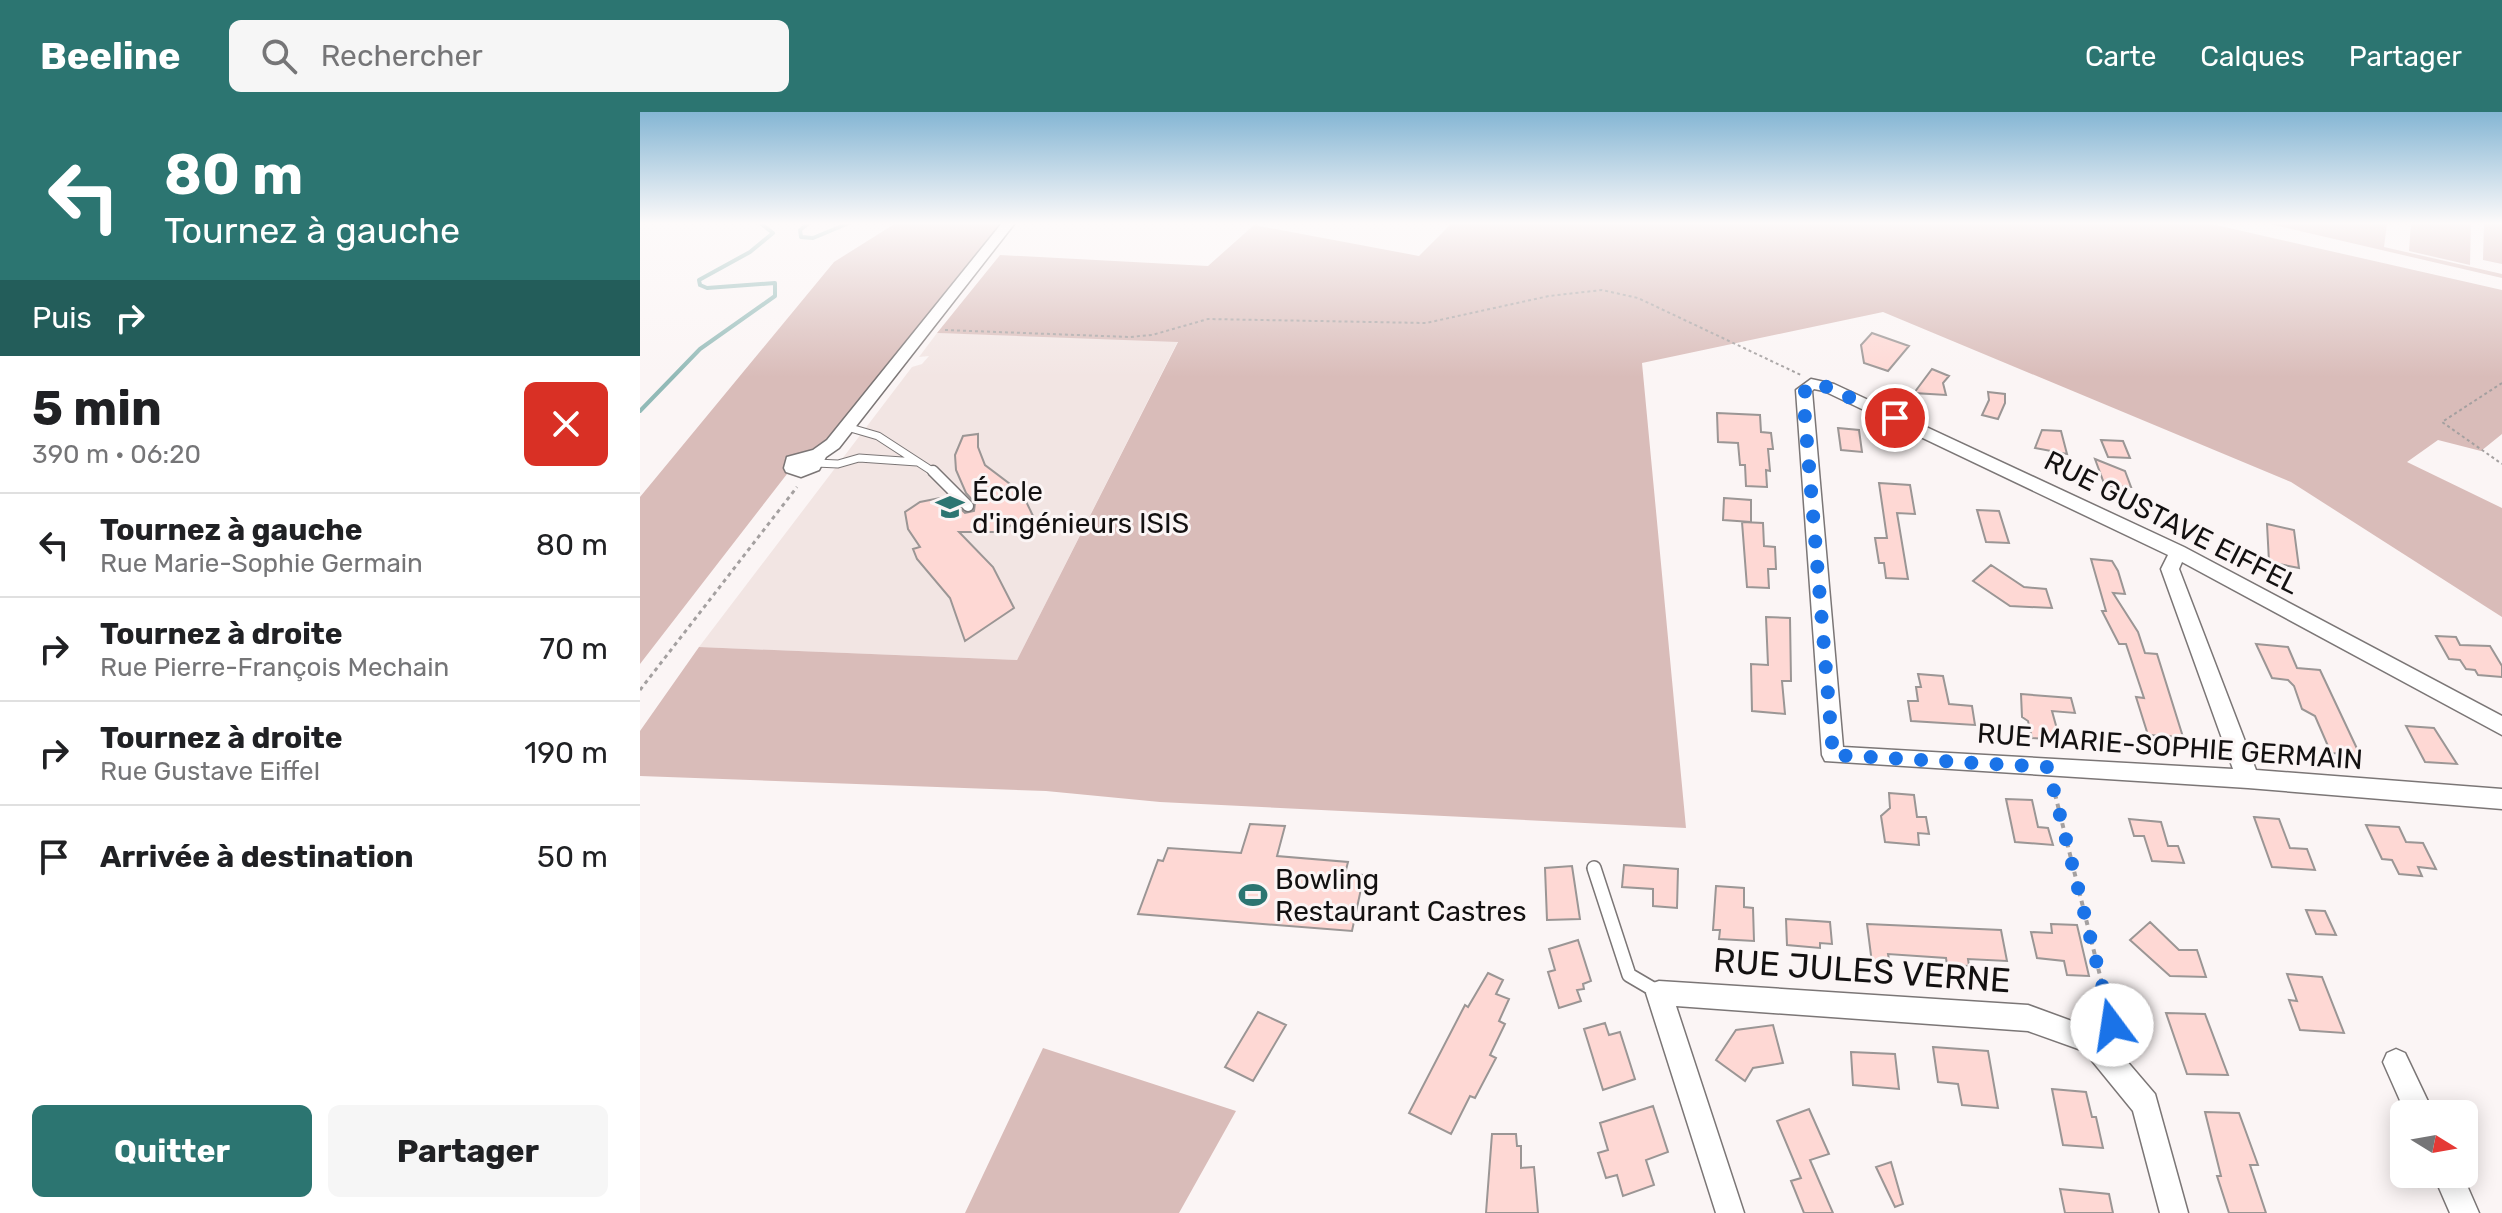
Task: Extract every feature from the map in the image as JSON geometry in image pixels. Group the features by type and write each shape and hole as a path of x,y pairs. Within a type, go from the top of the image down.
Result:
{"street":[{"path":"813,463 847,427 968,274"},
{"name":"RUE GUSTAVE EIFFEL","path":"1811,384 1838,391 2178,552 2502,726"},
{"name":"RUE MARIE-SOPHIE GERMAIN","path":"1811,384 1803,394 1833,755 2248,779 2502,799"},
{"path":"2178,552 2170,569 2248,779"},
{"path":"1659,993 1730,1213"},
{"name":"RUE JULES VERNE","path":"1659,993 2028,1018 2093,1041 2145,1104 2174,1213"},
{"path":"2396,1062 2414,1100"},
{"path":"2453,1188 2465,1213"}],"lane":[{"path":"847,427 865,428 909,452 917,462 946,481 968,506"},
{"path":"813,463 874,458 917,462"},
{"path":"1594,868 1629,975 1659,993"}],"path":[{"path":"927,325 966,332 1130,337 1152,335 1189,322 1214,318 1362,324 1426,323 1564,293 1602,290 1631,296 1673,314 1798,373 1811,384"},
{"path":"2502,383 2442,422 2502,464"},
{"path":"640,690 813,463"},
{"path":"2048,767 2115,1037"}],"shaded area":[{"path":"824,274 962,274 832,436 820,447 788,461 784,471 787,474 640,664 640,497"},
{"path":"984,274 2433,274 2502,290 2502,434 2481,451 2438,440 2407,462 2502,508 2502,617 2291,482 1883,312 1642,363 1686,828 1160,802 1046,791 640,776 640,731 699,647 1017,660 1178,342 937,333"},
{"name":"École d'ingénieurs ISIS","path":"937,333 1178,341 1017,660 699,647 912,367 922,364 929,356 919,357"},
{"path":"1043,1048 1236,1111 1179,1213 965,1213"}],"building":[{"path":"1872,333 1909,346 1888,371 1864,363 1861,345"},
{"path":"1932,369 1949,376 1943,383 1946,395 1914,393"},
{"path":"1988,392 2005,394 2005,403 1998,419 1982,415 1989,400"},
{"path":"1717,413 1760,415 1761,432 1771,433 1773,449 1768,449 1770,471 1766,470 1767,487 1746,486 1745,465 1740,465 1738,443 1718,442"},
{"path":"1838,428 1859,430 1862,452 1841,450"},
{"path":"2042,430 2061,431 2067,454 2035,448"},
{"path":"978,434 978,447 985,465 1022,493 1034,518 1018,520 1002,532 959,532 993,567 1014,608 965,641 950,598 917,559 913,549 920,547 908,529 905,512 920,502 940,498 949,498 965,513 974,511 975,503 966,493 956,470 955,455 963,436"},
{"path":"2101,440 2123,441 2130,458 2108,457"},
{"path":"2095,459 2125,471 2131,487 2105,486"},
{"path":"1879,483 1910,485 1915,514 1897,513 1908,579 1886,578 1884,563 1879,563 1875,538 1887,538"},
{"path":"1724,498 1751,500 1751,522 1723,520"},
{"path":"1977,510 1999,511 2009,543 1986,542"},
{"path":"1742,522 1763,523 1764,546 1775,547 1776,569 1768,569 1769,588 1747,587"},
{"path":"2267,524 2294,530 2299,568 2269,562"},
{"path":"2091,559 2112,561 2118,571 2125,594 2113,593 2138,632 2145,653 2157,654 2183,737 2148,735 2136,697 2144,698 2126,644 2119,644 2102,611 2106,611"},
{"path":"1991,565 2024,587 2046,589 2052,608 2010,606 1973,581"},
{"path":"1766,617 1790,618 1791,681 1782,681 1785,714 1752,711 1751,664 1768,665"},
{"path":"2436,636 2456,637 2460,645 2490,646 2502,666 2502,677 2478,675 2475,670 2466,669 2460,660 2449,659"},
{"path":"2256,644 2288,647 2297,668 2320,670 2360,755 2331,753 2315,716 2302,709 2294,686 2288,680 2272,678"},
{"path":"1918,674 1943,676 1949,704 1972,706 1975,725 1911,721 1908,701 1918,701 1916,687 1921,687"},
{"path":"2021,694 2071,698 2075,713 2052,711 2060,740 2032,738 2028,721 2022,717"},
{"path":"2406,726 2434,728 2457,764 2425,762"},
{"path":"1889,793 1914,795 1917,817 1926,817 1929,834 1918,833 1919,845 1885,842 1881,816 1890,808"},
{"path":"2006,799 2032,800 2038,827 2048,828 2053,845 2015,842"},
{"path":"2254,817 2279,819 2290,848 2307,849 2315,870 2272,867"},
{"path":"2129,819 2161,822 2168,846 2178,846 2184,863 2152,861 2144,836 2134,836"},
{"name":"Bowling Restaurant Castres","path":"1250,824 1285,826 1277,856 1348,862 1345,874 1364,875 1352,931 1138,914 1158,860 1163,861 1168,848 1241,853"},
{"path":"2366,825 2399,827 2406,842 2423,843 2436,869 2418,867 2422,876 2399,874 2392,860 2382,859"},
{"path":"1624,865 1678,869 1677,908 1653,906 1653,889 1622,887"},
{"path":"1572,866 1580,919 1547,920 1545,868"},
{"path":"1716,886 1744,888 1744,907 1753,908 1754,941 1719,939 1720,930 1713,930"},
{"path":"2306,910 2325,911 2336,935 2316,934"},
{"path":"1786,919 1830,922 1832,944 1820,943 1820,948 1787,945"},
{"path":"2150,922 2179,950 2197,950 2206,977 2170,976 2130,940"},
{"path":"1867,924 2001,930 2007,961 1968,959 1969,966 1947,965 1946,958 1888,954 1890,965 1872,963"},
{"path":"2051,924 2077,925 2089,976 2067,975 2064,961 2037,958 2031,932 2052,933"},
{"path":"1578,940 1591,981 1583,984 1584,989 1577,990 1581,1001 1559,1008 1548,972 1555,970 1549,949"},
{"path":"1488,973 1503,980 1496,994 1509,999 1499,1021 1505,1024 1490,1055 1496,1058 1475,1098 1470,1096 1451,1134 1409,1113 1465,1005 1468,1007"},
{"path":"2287,974 2322,977 2344,1033 2300,1030 2289,1000 2297,1001"},
{"path":"1258,1012 1286,1025 1253,1081 1225,1067"},
{"path":"2166,1013 2205,1014 2228,1075 2187,1074"},
{"path":"1605,1023 1609,1035 1620,1032 1635,1079 1603,1090 1584,1029"},
{"path":"1773,1025 1783,1063 1753,1068 1745,1081 1716,1060 1736,1030"},
{"path":"1933,1047 1988,1051 1998,1108 1962,1105 1958,1084 1938,1082"},
{"path":"1851,1052 1895,1054 1899,1089 1853,1085"},
{"path":"2052,1089 2086,1092 2103,1148 2063,1145"},
{"path":"1653,1106 1668,1152 1646,1160 1654,1185 1623,1196 1617,1175 1606,1178 1598,1153 1608,1150 1600,1123"},
{"path":"1809,1109 1829,1154 1810,1160 1833,1213 1804,1213 1791,1181 1801,1178 1777,1121"},
{"path":"2205,1112 2239,1113 2258,1165 2250,1165 2266,1213 2229,1213 2217,1176 2221,1176"},
{"path":"1492,1134 1516,1134 1517,1146 1521,1146 1521,1168 1534,1167 1538,1213 1486,1213"},
{"path":"1891,1162 1903,1204 1895,1207 1876,1167"},
{"path":"2060,1189 2109,1194 2113,1213 2065,1213"}],"waterway":[{"path":"640,411 700,349 775,296 775,283 707,288 700,285 699,280 709,274"}],"place":[{"name":"École d'ingénieurs ISIS","path":"950,507"},
{"name":"Bowling Restaurant Castres","path":"1253,895"}],"route":[{"path":"1895,418 1822,385 1811,384 1804,390 1833,755 2048,767 2112,1025"}]}
